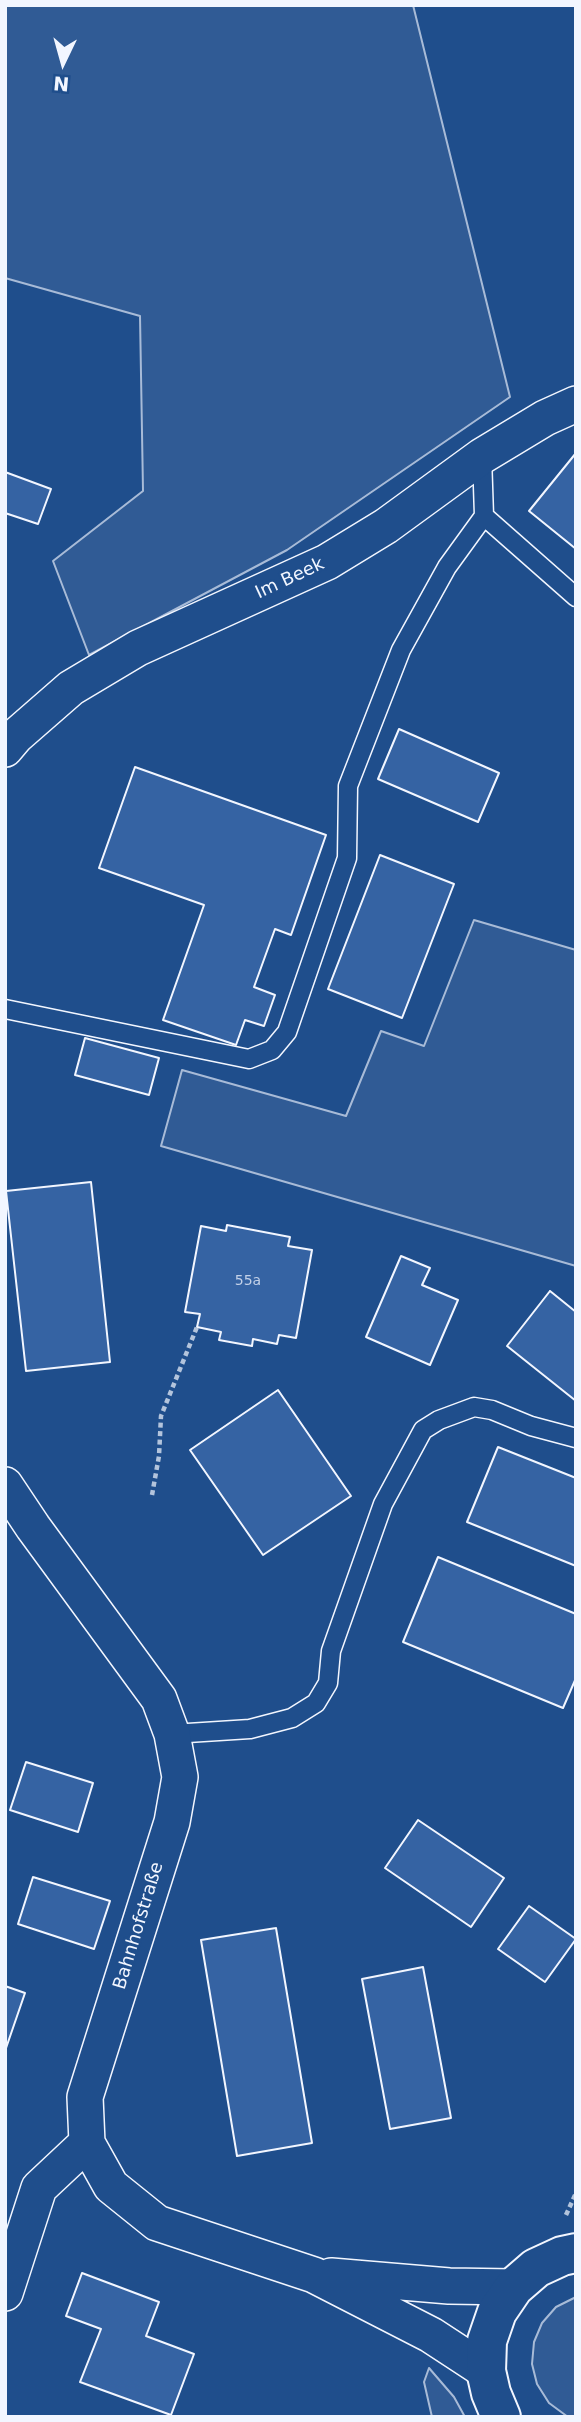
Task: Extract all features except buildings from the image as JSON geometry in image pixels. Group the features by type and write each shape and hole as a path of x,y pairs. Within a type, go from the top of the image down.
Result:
{"main road":[{"path":"502,2417 491,2393 486,2371 487,2341 497,2312 514,2287 536,2268 571,2249"}],"street":[{"name":"Im Beek","path":"5,750 16,736 71,688 138,648 327,562 386,526 482,456 545,418 576,404"},
{"name":"Bahnhofstraße","path":"5,1485 159,1699 172,1734 180,1777 172,1822 85,2097 87,2143 111,2186 157,2223 314,2275 431,2335 486,2371"},
{"path":"5,2293 39,2188 87,2143"},
{"name":"Bahnhofstraße","path":"314,2275 449,2286 514,2287"}],"lane":[{"path":"5,1009 250,1059 272,1050 287,1032 347,858 348,786 401,650 447,567 484,516 482,456"},
{"path":"484,516 576,597"},
{"path":"172,1734 250,1729 292,1718 316,1703 328,1682 331,1651 383,1504 423,1430 439,1420 474,1408 492,1410 531,1426 576,1438"}],"path":[{"path":"152,1495 159,1457 161,1416 197,1327"}],"shaded area":[{"path":"5,5 413,5 510,397 287,550 89,655 53,561 143,491 140,316 5,278"},
{"path":"474,920 576,950 576,1266 161,1146 182,1070 346,1116 381,1031 424,1046"},
{"path":"576,2297 576,2417 568,2417 549,2403 537,2384 532,2364 534,2342 542,2323 556,2307"},
{"path":"429,2368 454,2397 465,2417 432,2417 424,2382"}]}
